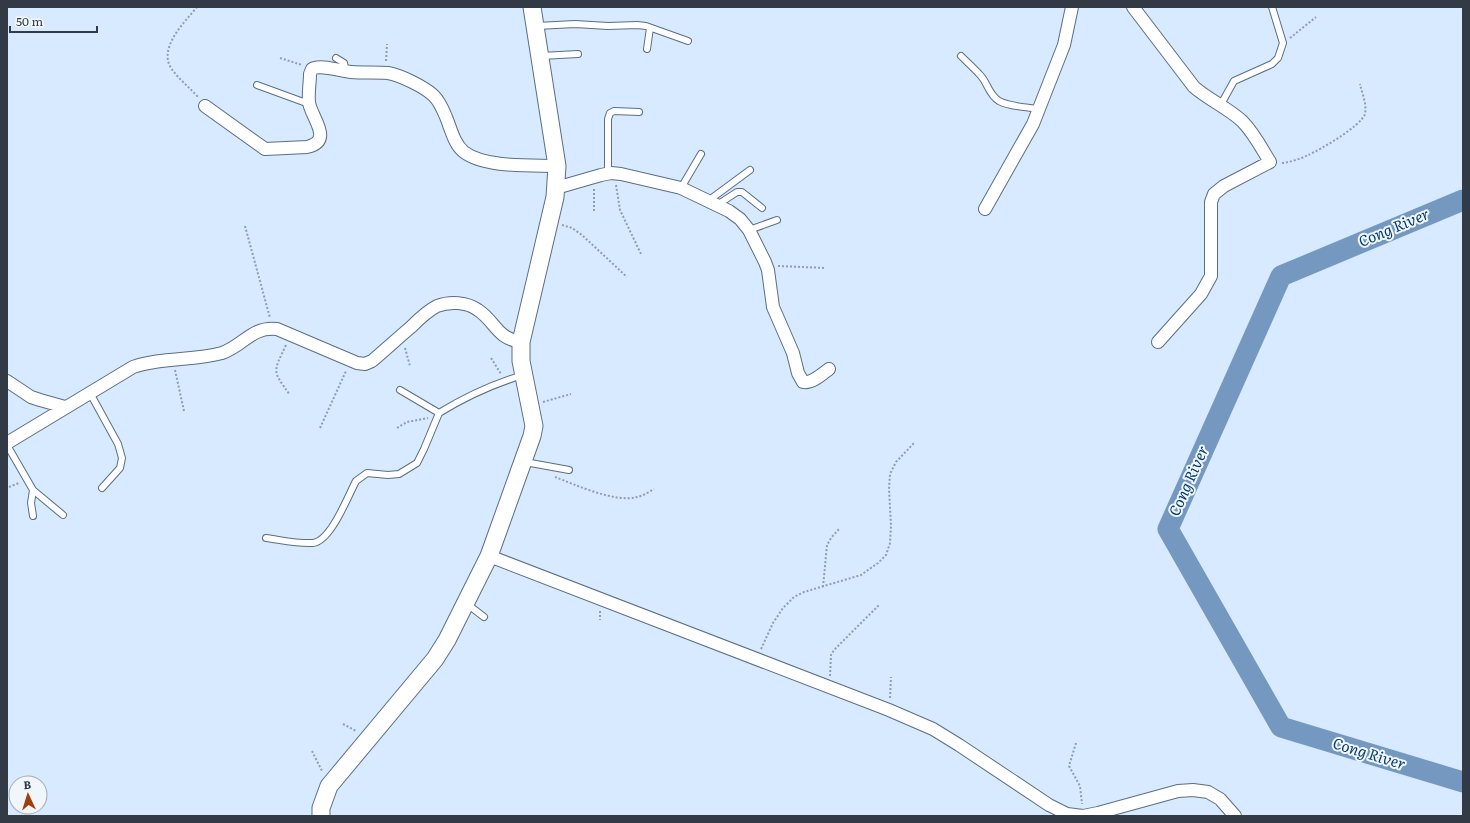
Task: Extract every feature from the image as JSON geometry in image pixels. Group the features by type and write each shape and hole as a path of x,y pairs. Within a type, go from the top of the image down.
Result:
{"main road":[{"path":"321,816 321,808 329,786 435,659 447,640 489,556 532,436 534,426 521,361 521,342 550,220 556,188 557,166 532,7"}],"street":[{"path":"985,209 1033,124 1064,45 1072,7"},
{"path":"1133,7 1194,87 1234,115 1249,129 1270,162 1224,186 1214,194 1211,202 1211,276 1201,294 1158,342"},
{"path":"205,106 262,147 270,150 313,146 318,141 320,130 309,104 310,74 312,69 318,67 346,72 386,73 396,75 435,96 440,104 457,144 464,152 477,159 499,164 557,166"},
{"path":"556,188 611,174 621,174 681,188 729,211 740,219 749,230 767,266 774,308 793,353 800,378 803,382 811,382 829,369"},
{"path":"7,444 65,407 133,367 173,359 223,352 232,348 256,332 267,328 291,335 357,363 365,364 372,361 426,313 438,306 452,303 465,304 478,310 503,336 510,340 521,342"},
{"path":"7,381 40,400 65,407"},
{"path":"489,556 890,710 933,729 1048,805 1067,814 1076,815 1098,813 1178,792 1193,790 1208,792 1220,800 1235,816"}],"lane":[{"path":"1220,106 1234,81 1272,64 1278,58 1283,44 1272,7"},
{"path":"535,26 588,24 608,26 638,25 688,41"},
{"path":"647,49 650,28"},
{"path":"540,56 578,54"},
{"path":"961,56 981,76 995,98 1010,104 1039,109"},
{"path":"336,58 344,63 346,72"},
{"path":"257,85 309,104"},
{"path":"611,174 608,119 610,113 614,111 639,112"},
{"path":"681,188 701,154"},
{"path":"712,203 750,170"},
{"path":"712,203 737,192 742,192 762,208"},
{"path":"749,230 777,220"},
{"path":"266,538 314,543 322,539 333,526 356,481 361,476 367,473 399,474 417,462 438,415 456,402 505,380 524,374"},
{"path":"400,390 438,415"},
{"path":"90,392 118,444 122,458 120,468 102,488"},
{"path":"7,444 33,490 63,515"},
{"path":"523,462 569,470"},
{"path":"33,490 31,503 33,516"},
{"path":"465,604 484,617"}],"path":[{"path":"197,7 170,43 167,55 168,63 173,72 190,88 205,106"},
{"path":"1283,44 1316,17"},
{"path":"386,73 387,44"},
{"path":"280,58 312,69"},
{"path":"1270,162 1290,162 1308,156 1330,143 1360,121 1364,115 1365,105 1360,84"},
{"path":"611,174 620,210 641,254"},
{"path":"593,178 594,211"},
{"path":"550,220 572,228 582,235 627,277"},
{"path":"246,226 273,329"},
{"path":"767,266 826,268"},
{"path":"290,395 277,377 276,366 291,335"},
{"path":"402,335 410,366"},
{"path":"491,358 505,380"},
{"path":"173,359 184,411"},
{"path":"320,428 351,360"},
{"path":"530,406 571,394"},
{"path":"397,428 407,422 438,415"},
{"path":"757,659 773,623 783,608 794,597 804,592 861,575 878,563 886,555 890,543 891,526 889,489 890,474 896,462 914,443"},
{"path":"549,475 585,489 624,498 635,498 642,496 654,489"},
{"path":"822,587 827,544 839,529"},
{"path":"829,687 831,655 834,650 880,604"},
{"path":"890,710 891,677"},
{"path":"1076,743 1069,766 1080,786 1076,815"},
{"path":"312,751 329,786"}],"waterway":[{"name":"Cong River","path":"1463,200 1281,276 1168,529 1281,727 1463,782"}]}
